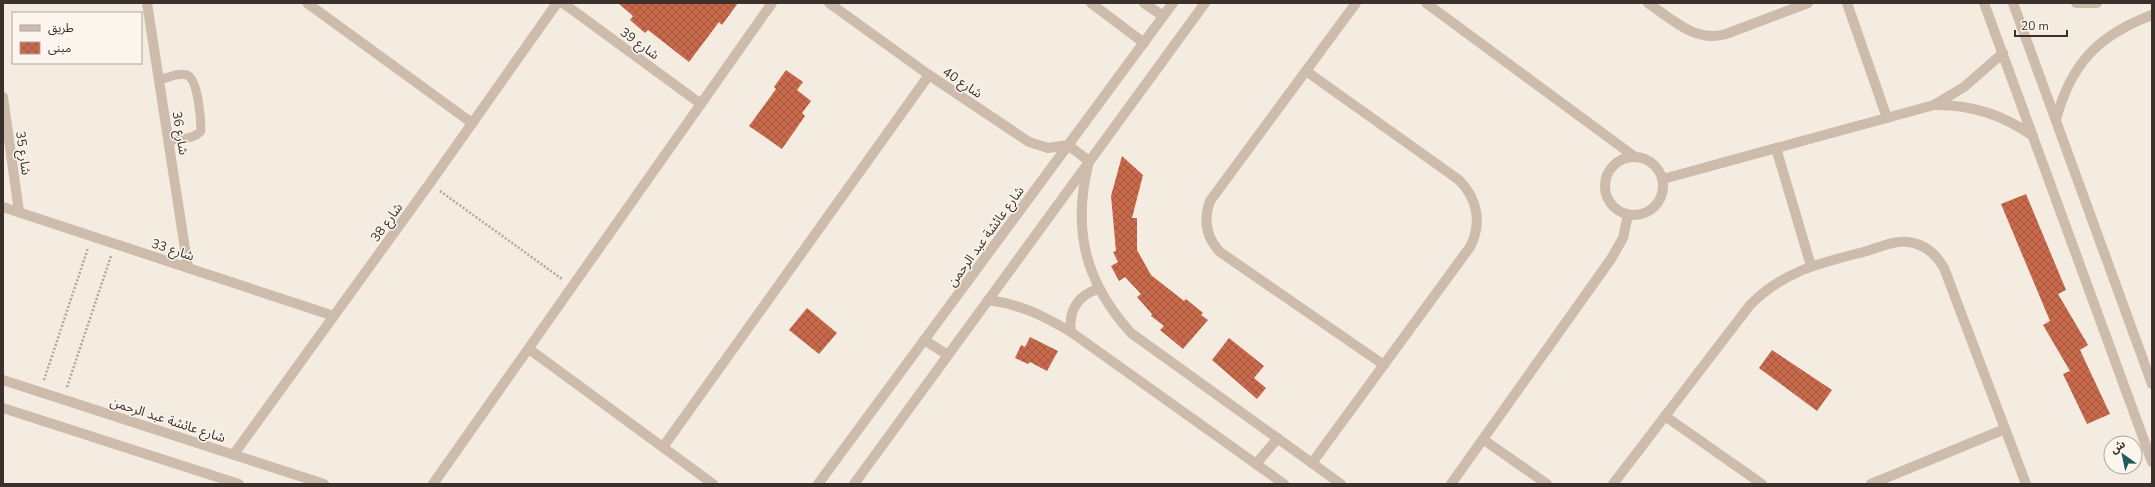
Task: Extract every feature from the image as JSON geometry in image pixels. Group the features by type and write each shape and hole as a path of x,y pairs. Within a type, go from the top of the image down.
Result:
{"street":[{"name":"شارع 36","path":"147,3 188,268"},
{"path":"306,3 472,123"},
{"name":"شارع 38","path":"234,454 430,183 557,3"},
{"name":"شارع 39","path":"563,3 701,104"},
{"path":"433,484 772,3"},
{"name":"شارع 40","path":"829,3 929,75 1028,142 1048,148 1068,145"},
{"path":"1090,3 1144,43"},
{"path":"1144,3 1163,16"},
{"name":"شارع عائشة عبد الرحمن","path":"818,484 1173,3"},
{"path":"854,484 1205,3"},
{"path":"1356,3 1210,201 1206,216 1207,231 1210,239 1220,252 1384,365"},
{"path":"1426,3 1635,157 1647,160 1657,167 1663,179 1664,191 1659,202 1651,210 1640,215 1628,215 1617,210 1608,201 1605,189 1606,177 1612,166 1623,159 1635,157"},
{"path":"1648,3 1689,31 1697,35 1712,37 1726,34 1808,3"},
{"path":"1847,3 1887,118"},
{"path":"1984,3 2152,462"},
{"path":"2013,3 2152,384"},
{"path":"2076,3 2097,3"},
{"path":"2056,120 2070,79 2083,60 2098,44 2116,31 2152,15"},
{"path":"1934,105 1964,87 2002,53"},
{"path":"1306,71 1459,180 1466,187 1475,203 1476,231 1470,248 1312,463"},
{"path":"663,447 929,75"},
{"name":"شارع 35","path":"3,97 19,212"},
{"path":"1663,179 1934,105 1952,105 1986,111 2013,123 2033,136"},
{"path":"1068,145 1089,161"},
{"path":"1776,148 1811,266"},
{"path":"1089,161 1082,194 1081,218 1086,255 1098,289 1108,305 1130,333 1341,484"},
{"name":"شارع 33","path":"3,207 334,316"},
{"path":"1451,484 1484,440 1614,254 1623,238 1628,215"},
{"path":"1613,484 1750,305 1778,281 1811,266 1900,242 1916,244 1932,252 1944,268 2026,484"},
{"path":"1071,332 1071,316 1078,301 1091,291 1098,289"},
{"path":"988,300 1004,302 1032,310 1071,332 1284,484"},
{"path":"924,340 948,355"},
{"path":"528,349 713,484"},
{"name":"شارع عائشة عبد الرحمن","path":"3,380 324,484"},
{"path":"3,408 240,484"},
{"path":"1665,416 1762,484"},
{"path":"1870,484 2005,429"},
{"path":"1256,464 1278,438"},
{"path":"1484,440 1547,484"}],"lane":[{"path":"159,80 183,74 188,75 195,83 201,131 197,135 169,141"}],"path":[{"path":"430,183 573,286"},
{"path":"40,392 92,236"},
{"path":"63,399 115,244"}],"building":[{"path":"618,3 738,3 722,25 719,22 689,62 648,30 645,33 630,20 633,16"},
{"path":"786,70 803,82 797,90 811,101 802,113 805,116 782,149 749,126 776,89 774,87"},
{"path":"1122,156 1143,175 1132,218 1137,218 1137,250 1151,275 1184,301 1186,299 1203,313 1201,315 1208,320 1183,349 1160,330 1164,326 1151,316 1152,314 1137,297 1141,294 1125,277 1119,281 1111,266 1118,262 1113,252 1116,251 1111,196"},
{"path":"2026,194 2066,290 2058,294 2088,345 2080,350 2110,414 2087,424 2063,374 2070,371 2043,325 2050,321 2001,204"},
{"path":"807,308 837,333 819,354 789,330"},
{"path":"1030,337 1058,351 1047,371 1030,362 1028,364 1015,358 1021,345 1025,347"},
{"path":"1229,338 1264,366 1254,378 1266,388 1257,399 1212,360"},
{"path":"1772,350 1832,390 1817,411 1759,368"}]}
